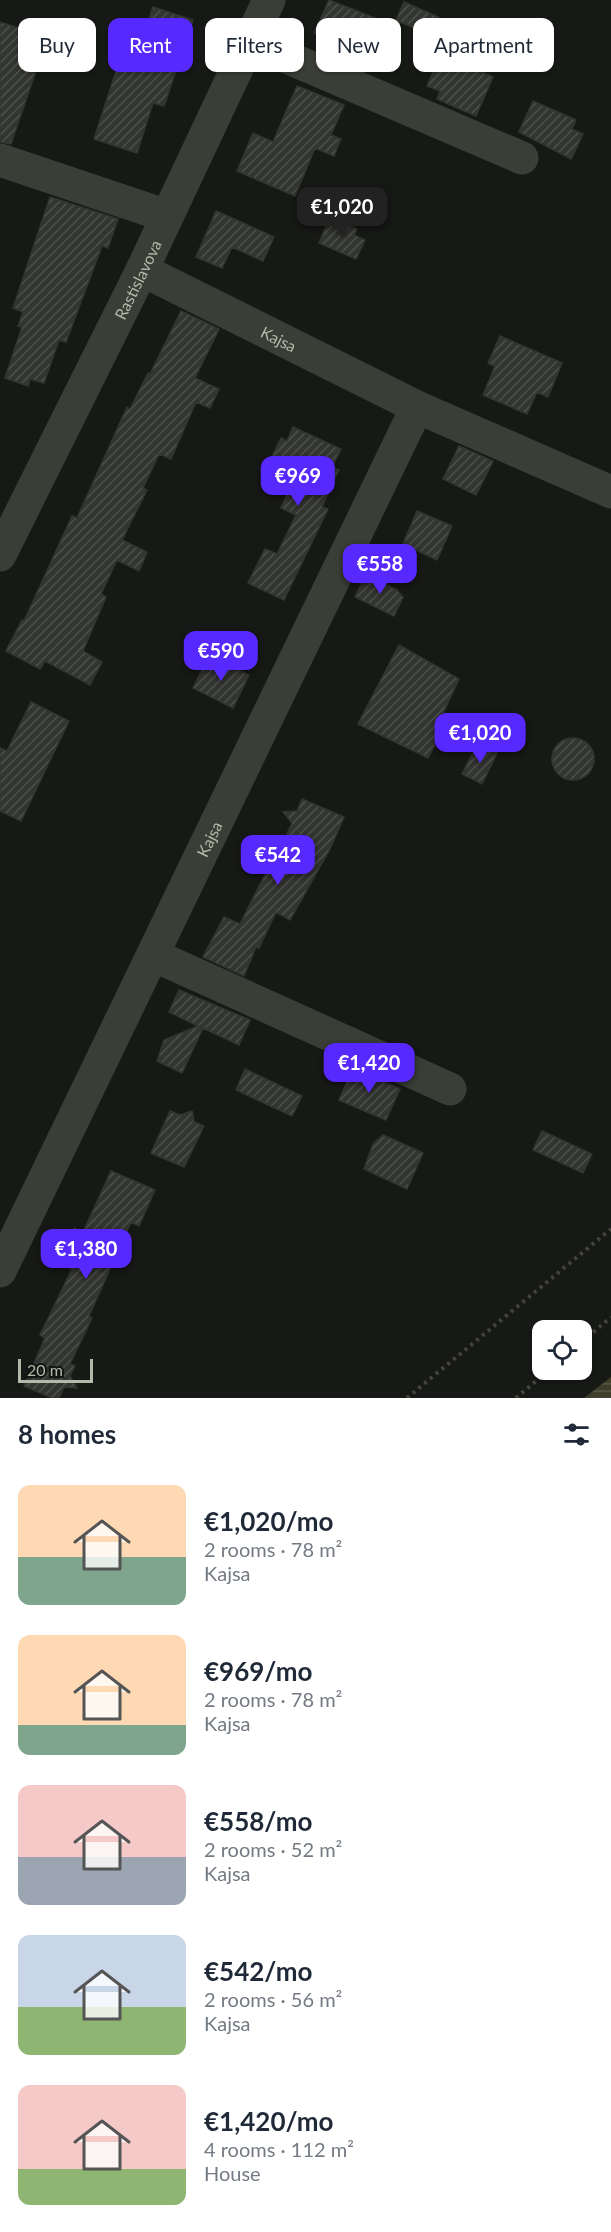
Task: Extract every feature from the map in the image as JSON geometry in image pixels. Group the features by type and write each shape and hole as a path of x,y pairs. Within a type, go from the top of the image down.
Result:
{"street":[{"name":"Rastislavova","path":"260,18 269,0"},
{"path":"304,65 522,158"},
{"name":"Rastislavova","path":"0,555 142,270 234,72"},
{"path":"0,160 167,216"},
{"name":"Kajsa","path":"142,270 417,406 611,492"},
{"name":"Kajsa","path":"0,1271 417,406"},
{"path":"153,955 450,1089"}],"path":[{"path":"407,1398 611,1229"},
{"path":"592,1333 611,1317"},
{"path":"516,1398 537,1380"}],"shaded area":[{"path":"611,1377 611,1398 584,1398"}],"building":[{"path":"329,0 375,18 321,18"},
{"path":"404,2 438,17 413,18 413,28 401,22 401,18 397,18"},
{"path":"153,7 187,18 149,18"},
{"path":"0,22 18,28 18,72 36,72 11,144 0,142"},
{"path":"116,72 175,72 164,106 153,103 137,153 94,139"},
{"path":"433,72 482,72 493,77 476,116 437,99 440,91 427,86"},
{"path":"297,86 344,105 331,135 341,139 334,156 315,148 295,196 237,171 253,133 273,142"},
{"path":"533,101 576,120 572,129 583,134 571,159 519,132"},
{"path":"50,197 118,219 108,248 102,246 66,342 59,340 44,383 30,379 28,386 5,378 22,327 18,326 23,312 13,308"},
{"path":"216,211 274,237 263,261 232,247 222,268 196,257"},
{"path":"330,217 357,229 354,235 365,240 356,259 319,243"},
{"path":"181,311 219,329 195,378 219,389 210,408 196,402 171,459 159,454 143,488 147,490 122,540 147,552 139,571 117,560 101,594 106,597 83,651 102,662 90,685 45,661 40,669 6,651 22,620 24,621 72,516 77,518 127,407 130,409 148,373 150,374"},
{"path":"500,336 562,363 548,397 537,392 527,414 483,395 495,366 488,363"},
{"path":"293,427 341,449 332,467 339,470 322,507 328,509 284,600 248,583 265,549 277,554 296,515 281,508 294,479 267,467 281,438 287,441"},
{"path":"459,446 493,461 476,495 443,479"},
{"path":"417,511 452,526 437,560 403,544"},
{"path":"366,575 397,590 403,597 394,616 355,597"},
{"path":"399,645 459,679 438,724 444,727 428,758 358,724"},
{"path":"209,656 249,675 233,708 193,688"},
{"path":"31,702 69,721 21,821 0,811 0,748 7,751"},
{"path":"573,738 581,739 588,744 593,751 593,767 588,774 581,779 573,780 565,779 558,774 553,767 552,759 553,751 558,744 565,739"},
{"path":"478,743 497,753 482,784 462,774"},
{"path":"302,799 344,817 330,849 290,920 276,912 259,948 256,947 244,976 203,957 224,917 240,924 273,859 275,860 292,823 283,812 297,811"},
{"path":"179,990 250,1020 239,1045 203,1028 182,1073 157,1061 164,1040 198,1026 169,1012"},
{"path":"353,1068 400,1089 386,1120 339,1100"},
{"path":"245,1069 302,1096 292,1116 236,1090"},
{"path":"170,1111 180,1115 192,1111 194,1122 204,1126 184,1167 151,1153"},
{"path":"542,1131 592,1154 583,1173 533,1150"},
{"path":"383,1135 423,1153 407,1189 364,1169 373,1144"},
{"path":"111,1171 155,1190 139,1226 131,1222 89,1316 92,1318 70,1364 75,1366 70,1376 77,1388 64,1387 59,1398 52,1398 24,1386 45,1338 40,1335 72,1269 59,1264 74,1228 83,1232"}]}
